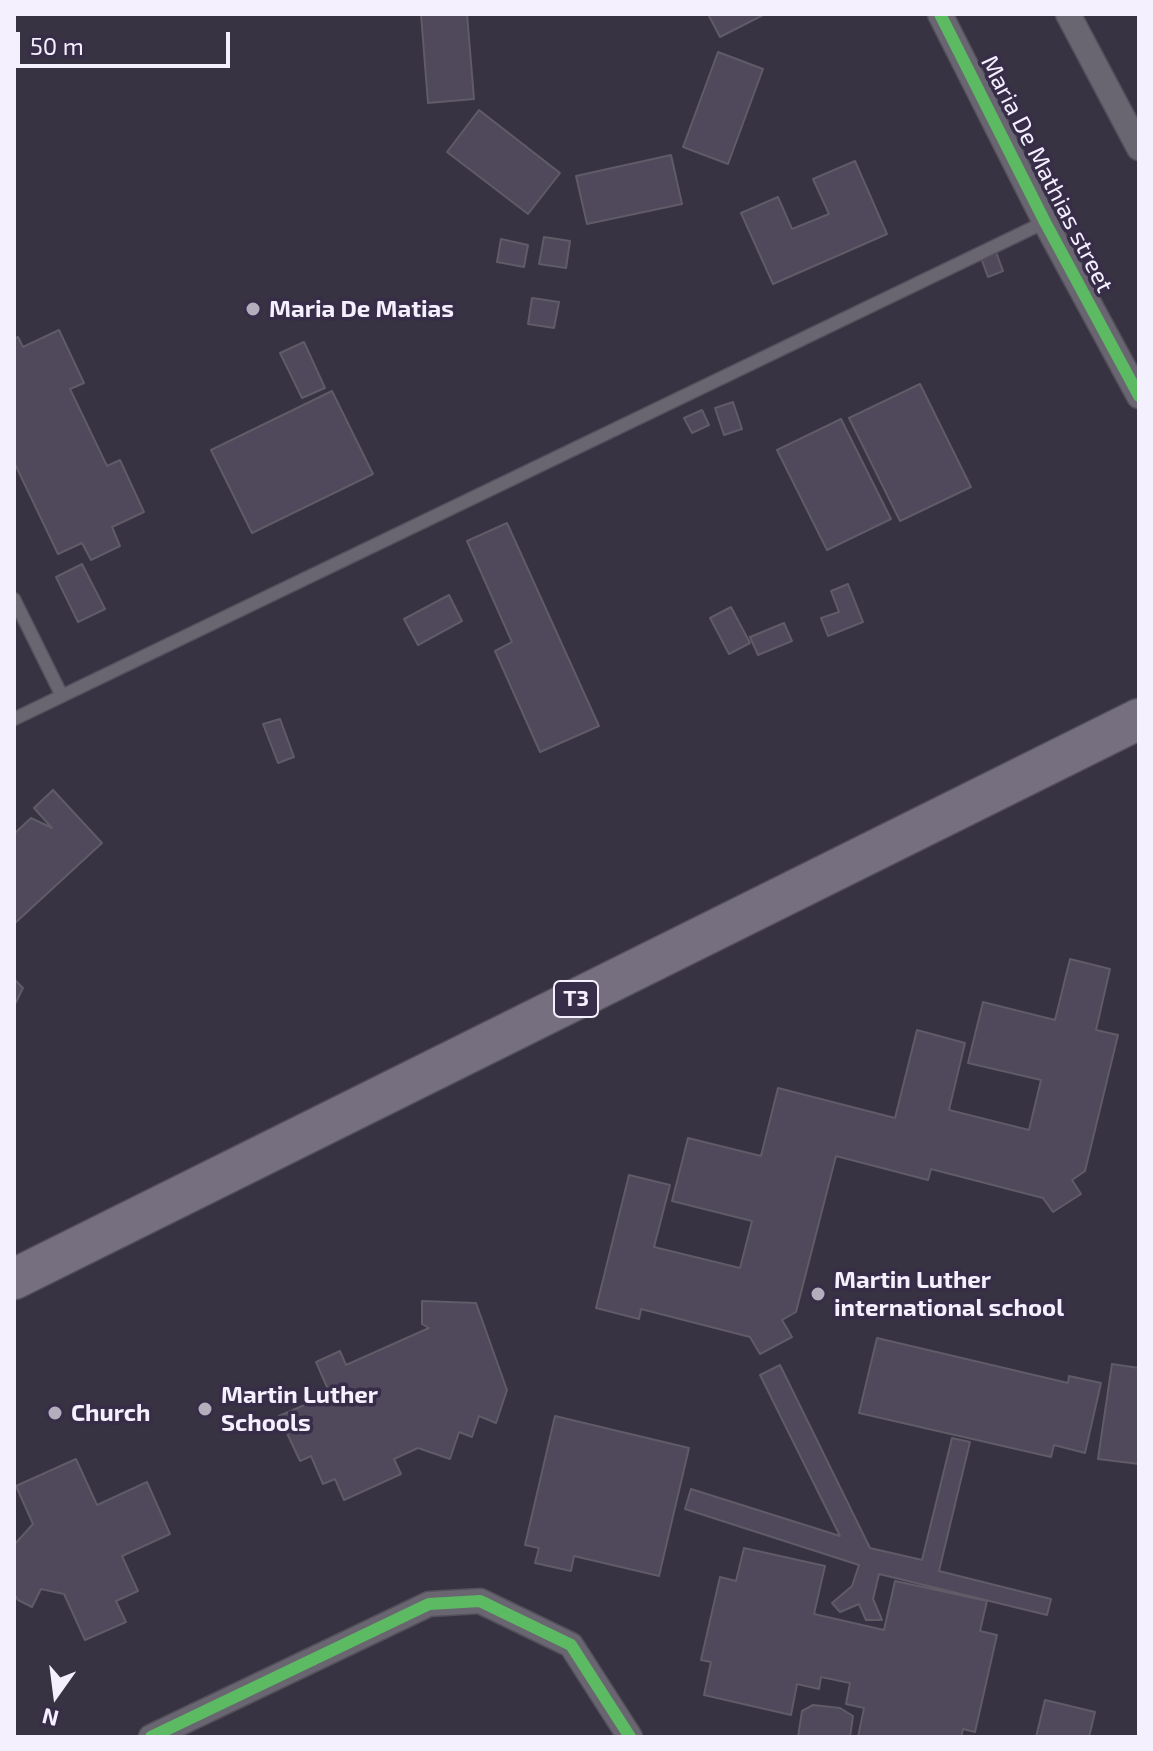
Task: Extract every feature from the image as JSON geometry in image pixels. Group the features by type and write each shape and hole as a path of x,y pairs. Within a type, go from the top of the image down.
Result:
{"highway":[{"name":"T3","path":"14,1279 1139,719"}],"street":[{"name":"Maria De Mathias street","path":"940,14 1045,222 1139,396"},
{"path":"1068,14 1139,148"},
{"path":"151,1737 429,1604 480,1601 571,1645 630,1737"}],"lane":[{"path":"14,719 1045,222"},
{"path":"14,599 62,696"}],"building":[{"path":"421,14 467,14 474,99 428,103"},
{"path":"708,14 765,14 720,37"},
{"path":"718,52 763,69 728,164 683,147"},
{"path":"479,110 560,173 528,214 447,152"},
{"path":"671,155 682,204 587,224 576,176"},
{"path":"855,161 887,234 773,284 741,213 778,197 792,229 829,214 813,179"},
{"path":"544,237 570,241 566,268 539,264"},
{"path":"501,239 528,245 524,267 497,262"},
{"path":"996,252 1003,271 988,277 981,258"},
{"path":"532,298 559,302 554,328 528,324"},
{"path":"59,330 84,383 70,389 107,466 120,460 144,512 112,527 120,546 91,560 82,543 58,554 14,462 14,339 18,337 23,347"},
{"path":"304,342 325,388 302,398 280,353"},
{"path":"920,384 971,487 900,521 849,418"},
{"path":"332,391 373,474 252,533 211,450"},
{"path":"733,402 742,429 724,435 715,408"},
{"path":"702,410 709,425 692,433 684,418"},
{"path":"841,419 891,519 827,550 777,450"},
{"path":"507,523 599,726 540,752 495,651 512,642 467,541"},
{"path":"82,564 105,609 78,622 56,577"},
{"path":"848,584 863,622 828,636 821,618 839,612 831,591"},
{"path":"449,595 462,621 418,645 404,619"},
{"path":"731,607 750,643 729,654 710,618"},
{"path":"784,623 792,641 758,655 750,637"},
{"path":"280,719 294,757 278,763 263,724"},
{"path":"53,790 102,843 14,924 14,834 31,818 52,828 34,808"},
{"path":"1070,959 1110,969 1096,1030 1118,1035 1085,1171 1072,1180 1081,1194 1053,1212 1043,1198 931,1169 928,1180 836,1156 796,1312 782,1320 792,1337 760,1354 750,1337 641,1309 639,1319 596,1308 629,1175 670,1185 654,1247 740,1268 752,1221 672,1201 688,1138 761,1156 778,1088 895,1118 917,1030 965,1043 949,1110 1029,1130 1041,1080 968,1063 983,1002 1055,1020"},
{"path":"14,979 23,988 14,1006"},
{"path":"422,1301 476,1303 507,1390 496,1423 479,1416 472,1437 459,1432 450,1459 418,1448 394,1459 401,1474 344,1500 335,1479 323,1484 311,1456 300,1461 279,1416 330,1394 316,1362 340,1351 346,1365 429,1328 422,1324"},
{"path":"877,1338 1068,1383 1069,1376 1101,1383 1085,1453 1054,1445 1051,1457 859,1413"},
{"path":"1112,1364 1139,1368 1139,1464 1098,1459"},
{"path":"780,1365 870,1548 922,1560 952,1438 970,1442 939,1571 1051,1599 1047,1615 879,1574 873,1599 882,1620 866,1620 859,1604 840,1612 832,1603 852,1586 859,1565 685,1509 691,1489 840,1536 760,1375"},
{"path":"555,1416 689,1448 659,1576 574,1556 571,1571 535,1563 539,1548 525,1545"},
{"path":"76,1459 97,1505 147,1482 170,1534 122,1556 138,1591 116,1601 126,1622 85,1640 64,1594 41,1589 32,1607 18,1600 14,1594 14,1545 33,1524 16,1486"},
{"path":"744,1548 825,1566 814,1614 884,1630 895,1581 987,1601 980,1631 997,1635 975,1732 963,1729 961,1737 858,1737 864,1708 846,1704 850,1683 821,1677 819,1689 797,1684 791,1715 704,1695 711,1662 701,1660 720,1577 736,1581"},
{"path":"1045,1700 1095,1712 1089,1737 1036,1737"},
{"path":"813,1705 840,1708 853,1716 850,1737 798,1737 802,1711"}],"cycle path":[{"path":"940,14 1045,222 1139,396"},
{"path":"151,1737 429,1604 480,1601 571,1645 630,1737"}],"place":[{"name":"Maria De Matias","path":"253,309"},
{"name":"Martin Luther international school","path":"818,1294"},
{"name":"Martin Luther Schools","path":"205,1409"},
{"name":"Church","path":"55,1413"}]}
